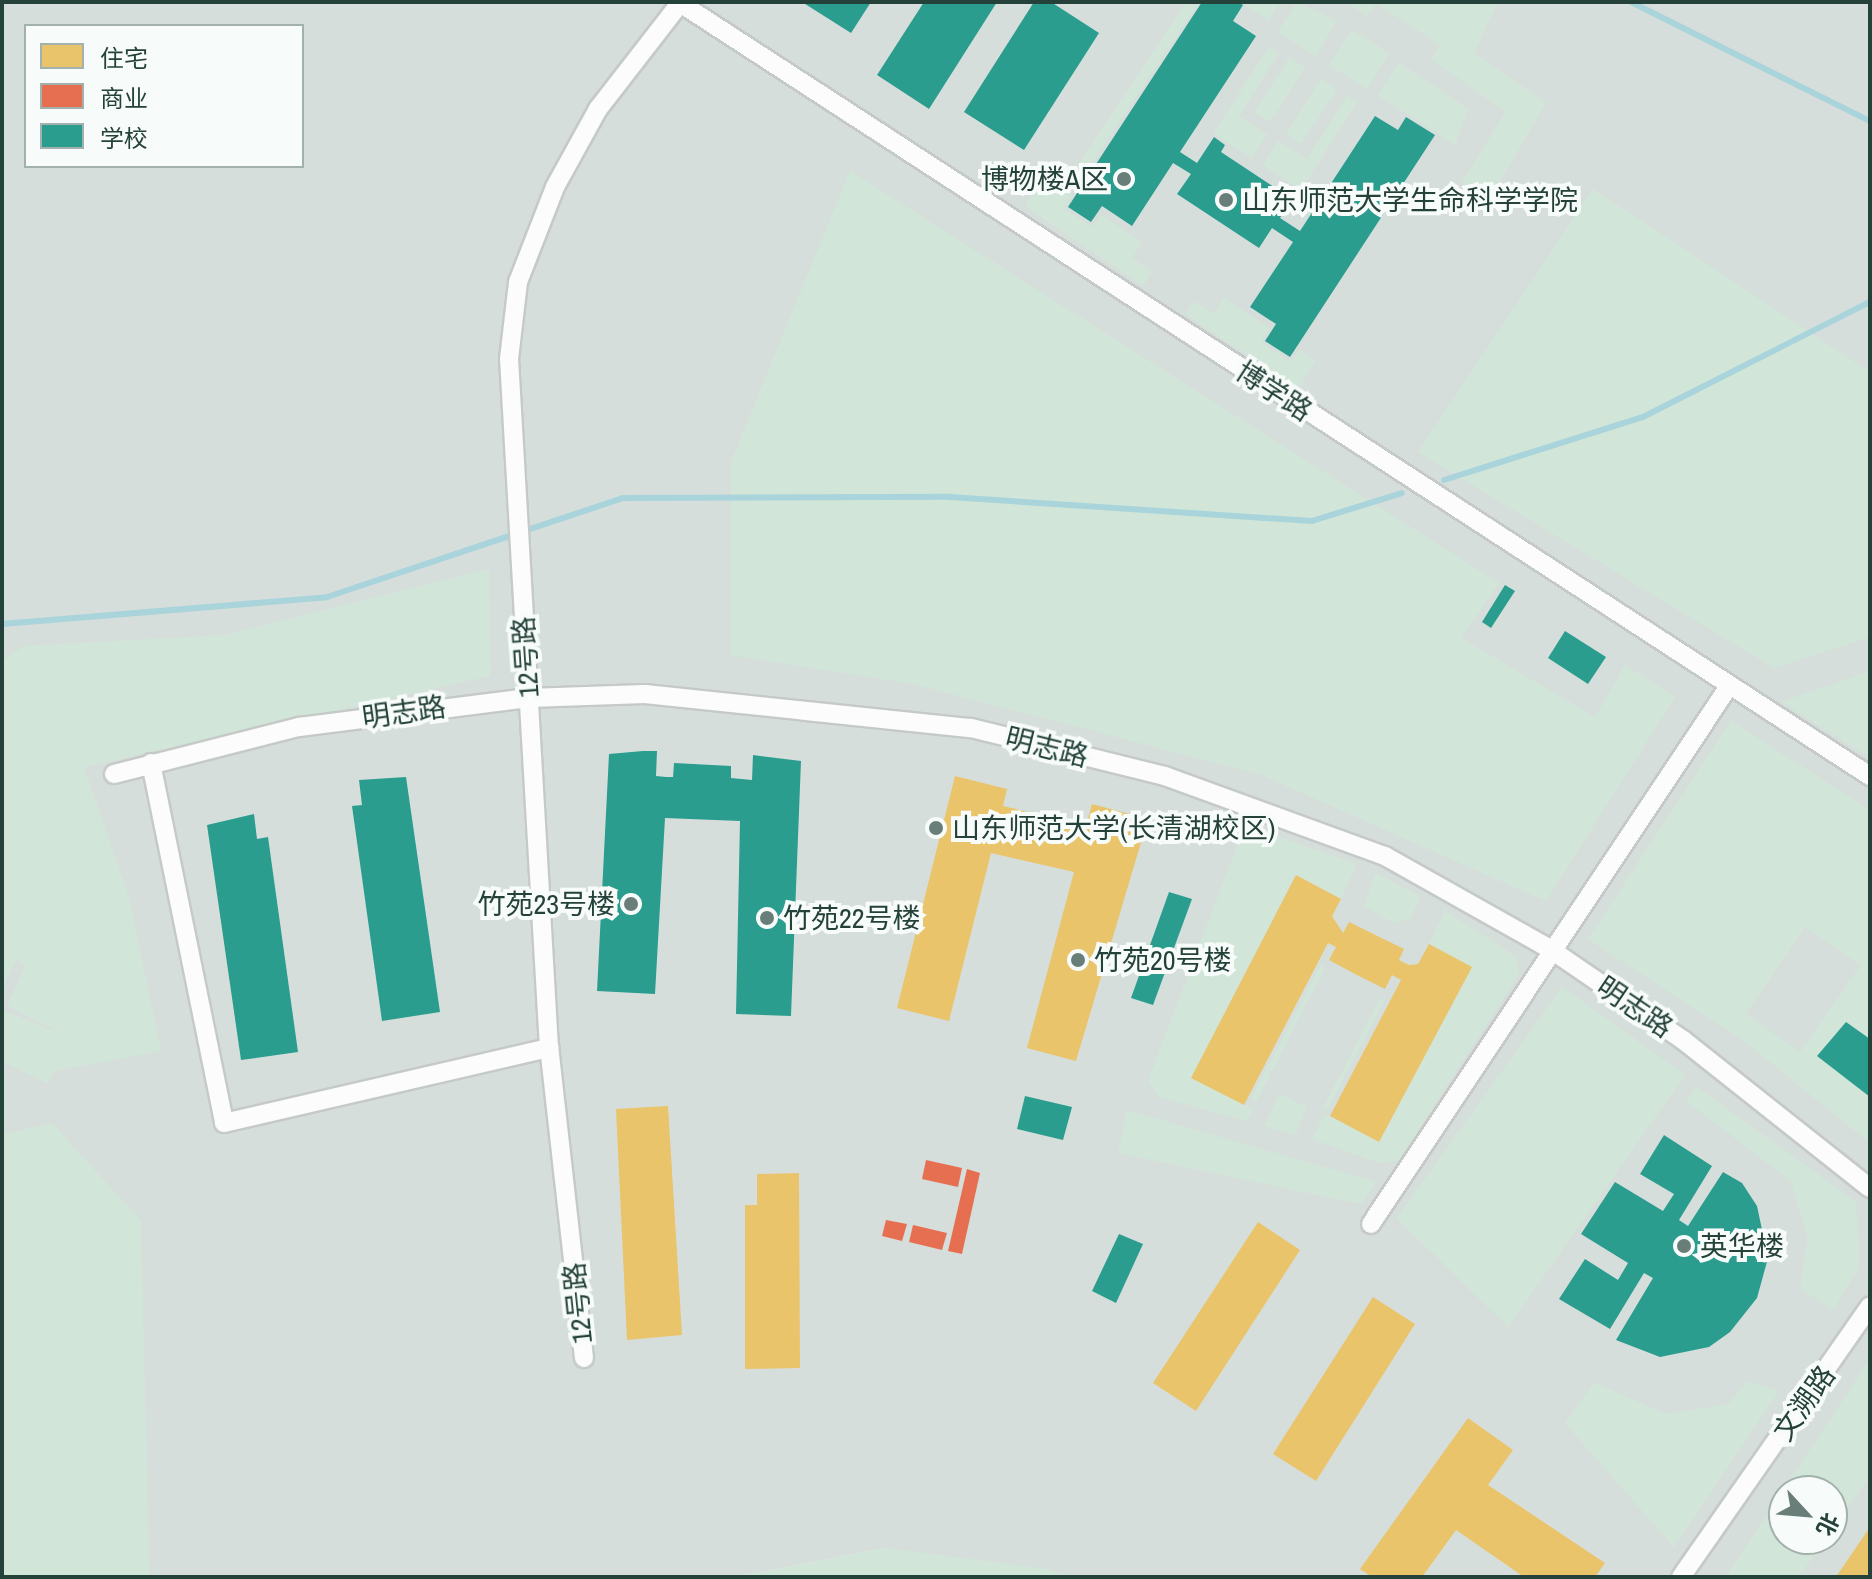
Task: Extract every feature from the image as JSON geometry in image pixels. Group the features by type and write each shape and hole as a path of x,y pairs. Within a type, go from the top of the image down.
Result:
{"street":[{"name":"12号路","path":"584,1358 549,1048 515,505 509,359 518,282 555,187 598,109 681,3"},
{"name":"博学路","path":"681,3 1870,776"},
{"path":"1371,1224 1550,949 1729,686"},
{"name":"明志路","path":"114,774 299,727 528,698 645,694 986,731 1245,801 1385,856 1550,949 1683,1040 1870,1188"},
{"path":"151,763 224,1123 549,1048"},
{"name":"文溯路","path":"1681,1577 1870,1306"}],"shaded area":[{"name":"山东师范大学(长清湖校区)","path":"2,2 1870,2 1870,1577 1066,1577 885,1548 735,1577 2,1577"}],"green space":[{"path":"1186,2 1199,2 1081,179 1072,174"},
{"path":"1241,2 1280,2 1268,20"},
{"path":"1297,2 1337,21 1315,56 1278,32"},
{"path":"1345,2 1498,2 1474,53 1546,103 1488,201 1462,182 1506,112 1431,59 1440,45 1376,3 1367,16"},
{"path":"1352,30 1389,53 1367,89 1329,65"},
{"path":"1269,47 1279,53 1239,116 1267,134 1252,158 1213,134"},
{"path":"1290,57 1305,68 1270,122 1254,112"},
{"path":"1399,63 1468,109 1455,145 1378,95"},
{"path":"1321,79 1337,90 1301,144 1286,134"},
{"path":"1347,96 1357,102 1301,190 1263,165 1278,141 1307,159"},
{"path":"850,171 1499,583 1461,638 1595,717 1625,665 1675,697 1546,901 1262,775 913,684 730,655 731,462"},
{"path":"1043,175 1073,194 1064,209 1092,227 1101,215 1142,242 1132,258 1152,272 1143,286 1025,206"},
{"path":"1593,189 1870,372 1870,637 1774,668 1418,452"},
{"path":"1224,298 1270,328 1261,342 1291,362 1300,350 1316,361 1298,389 1185,314 1194,301 1214,314"},
{"path":"489,569 490,676 84,767 129,898 161,1051 54,1071 47,1083 2,1061 4,1011 70,1037 7,1006 26,965 16,960 2,989 2,661 24,646 226,635"},
{"path":"1870,671 1870,758 1782,702"},
{"path":"1731,721 1870,810 1870,1143 1744,1041 1588,939","holes":["1805,927 1861,965 1800,1052 1746,1014"]},
{"path":"1245,825 1356,864 1341,899 1295,876 1192,1077 1253,1109 1247,1121 1159,1097 1148,1081"},
{"path":"1375,873 1420,896 1410,919 1394,923 1364,906"},
{"path":"1445,911 1517,957 1519,974 1398,1161 1379,1163 1312,1139 1325,1114 1379,1142 1472,968 1429,944"},
{"path":"1321,965 1325,967 1256,1102 1251,1099"},
{"path":"1562,987 1685,1075 1508,1327 1397,1218"},
{"path":"1380,999 1384,1001 1327,1110 1323,1108"},
{"path":"1697,1087 1856,1202 1859,1267 1833,1310 1800,1288 1808,1239 1791,1181 1686,1101"},
{"path":"1280,1094 1307,1107 1295,1135 1264,1126"},
{"path":"1127,1110 1376,1182 1361,1204 1118,1153"},
{"path":"52,1123 141,1221 149,1577 2,1577 2,1135"},
{"path":"1870,1359 1870,1477 1848,1507 1848,1475 1793,1475"},
{"path":"1747,1381 1779,1391 1674,1547 1565,1423 1594,1383 1667,1414 1729,1404"},
{"path":"1768,1513 1768,1555 1814,1555 1799,1577 1726,1577"},
{"path":"885,1548 1048,1569 1066,1577 735,1577"}],"building: 住宅":[{"path":"955,776 1007,789 1003,806 1086,826 1092,804 1148,819 1076,1061 1027,1048 1074,872 991,853 949,1021 897,1008"},
{"path":"1296,875 1341,899 1332,916 1343,933 1349,922 1404,949 1399,960 1409,965 1418,964 1429,944 1472,967 1379,1142 1330,1116 1401,980 1392,975 1385,989 1355,974 1329,960 1336,947 1328,943 1244,1105 1191,1078"},
{"path":"668,1106 682,1335 627,1340 616,1109"},
{"path":"799,1173 800,1368 745,1369 745,1205 757,1205 757,1174"},
{"path":"1258,1222 1300,1250 1196,1411 1153,1383"},
{"path":"1373,1297 1415,1324 1316,1481 1273,1454"},
{"path":"1468,1418 1513,1450 1488,1485 1605,1563 1595,1577 1524,1577 1456,1530 1422,1577 1372,1577 1360,1569"},
{"path":"1870,1527 1870,1577 1836,1577"}],"building: 商业":[{"path":"926,1160 962,1168 958,1187 922,1179"},
{"path":"967,1169 980,1173 962,1254 948,1251"},
{"path":"886,1220 907,1224 902,1241 882,1236"},
{"path":"913,1225 947,1233 942,1250 909,1242"}],"building: 学校":[{"path":"802,2 871,2 851,33"},
{"path":"924,2 997,2 929,109 877,75"},
{"path":"1034,2 1051,2 1099,33 1024,150 964,112"},
{"name":"博物楼A区","path":"1202,2 1238,2 1243,5 1233,21 1256,36 1180,152 1197,163 1214,137 1225,145 1221,152 1280,191 1284,184 1296,192 1280,218 1300,231 1375,116 1398,130 1406,117 1435,135 1290,357 1265,341 1276,324 1250,307 1293,242 1272,228 1259,248 1177,194 1191,174 1173,163 1132,226 1102,206 1091,222 1068,207"},
{"path":"1505,585 1515,591 1491,628 1482,622"},
{"path":"1565,631 1606,657 1588,684 1548,658"},
{"path":"657,751 656,776 666,777 673,777 674,763 731,766 731,778 752,780 753,755 801,761 791,1016 736,1014 740,821 665,818 655,994 597,991 609,754"},
{"path":"406,777 440,1012 382,1021 352,806 362,805 359,780"},
{"path":"254,814 257,839 268,837 298,1052 241,1060 207,825"},
{"path":"1169,892 1192,899 1153,1005 1131,998"},
{"path":"1846,1022 1870,1039 1870,1097 1817,1056"},
{"path":"1025,1096 1072,1107 1063,1140 1017,1129"},
{"name":"英华楼","path":"1664,1135 1712,1166 1679,1220 1688,1226 1723,1172 1742,1183 1757,1206 1768,1258 1757,1298 1730,1332 1709,1347 1660,1357 1616,1340 1653,1278 1644,1273 1610,1329 1559,1299 1585,1259 1618,1280 1628,1263 1581,1234 1615,1182 1663,1211 1674,1194 1640,1174"},
{"path":"1119,1234 1143,1244 1116,1303 1092,1291"}],"waterway":[{"path":"1631,2 1870,121"},
{"path":"1444,480 1643,417 1870,302"},
{"path":"2,624 327,597 623,498 950,497 1312,521 1402,493"}],"place":[{"name":"博物楼A区","path":"1124,179"},
{"name":"山东师范大学生命科学学院","path":"1226,200"},
{"name":"山东师范大学(长清湖校区)","path":"936,828"},
{"name":"竹苑23号楼","path":"631,904"},
{"name":"竹苑22号楼","path":"767,918"},
{"name":"竹苑20号楼","path":"1078,960"},
{"name":"英华楼","path":"1684,1246"}]}
